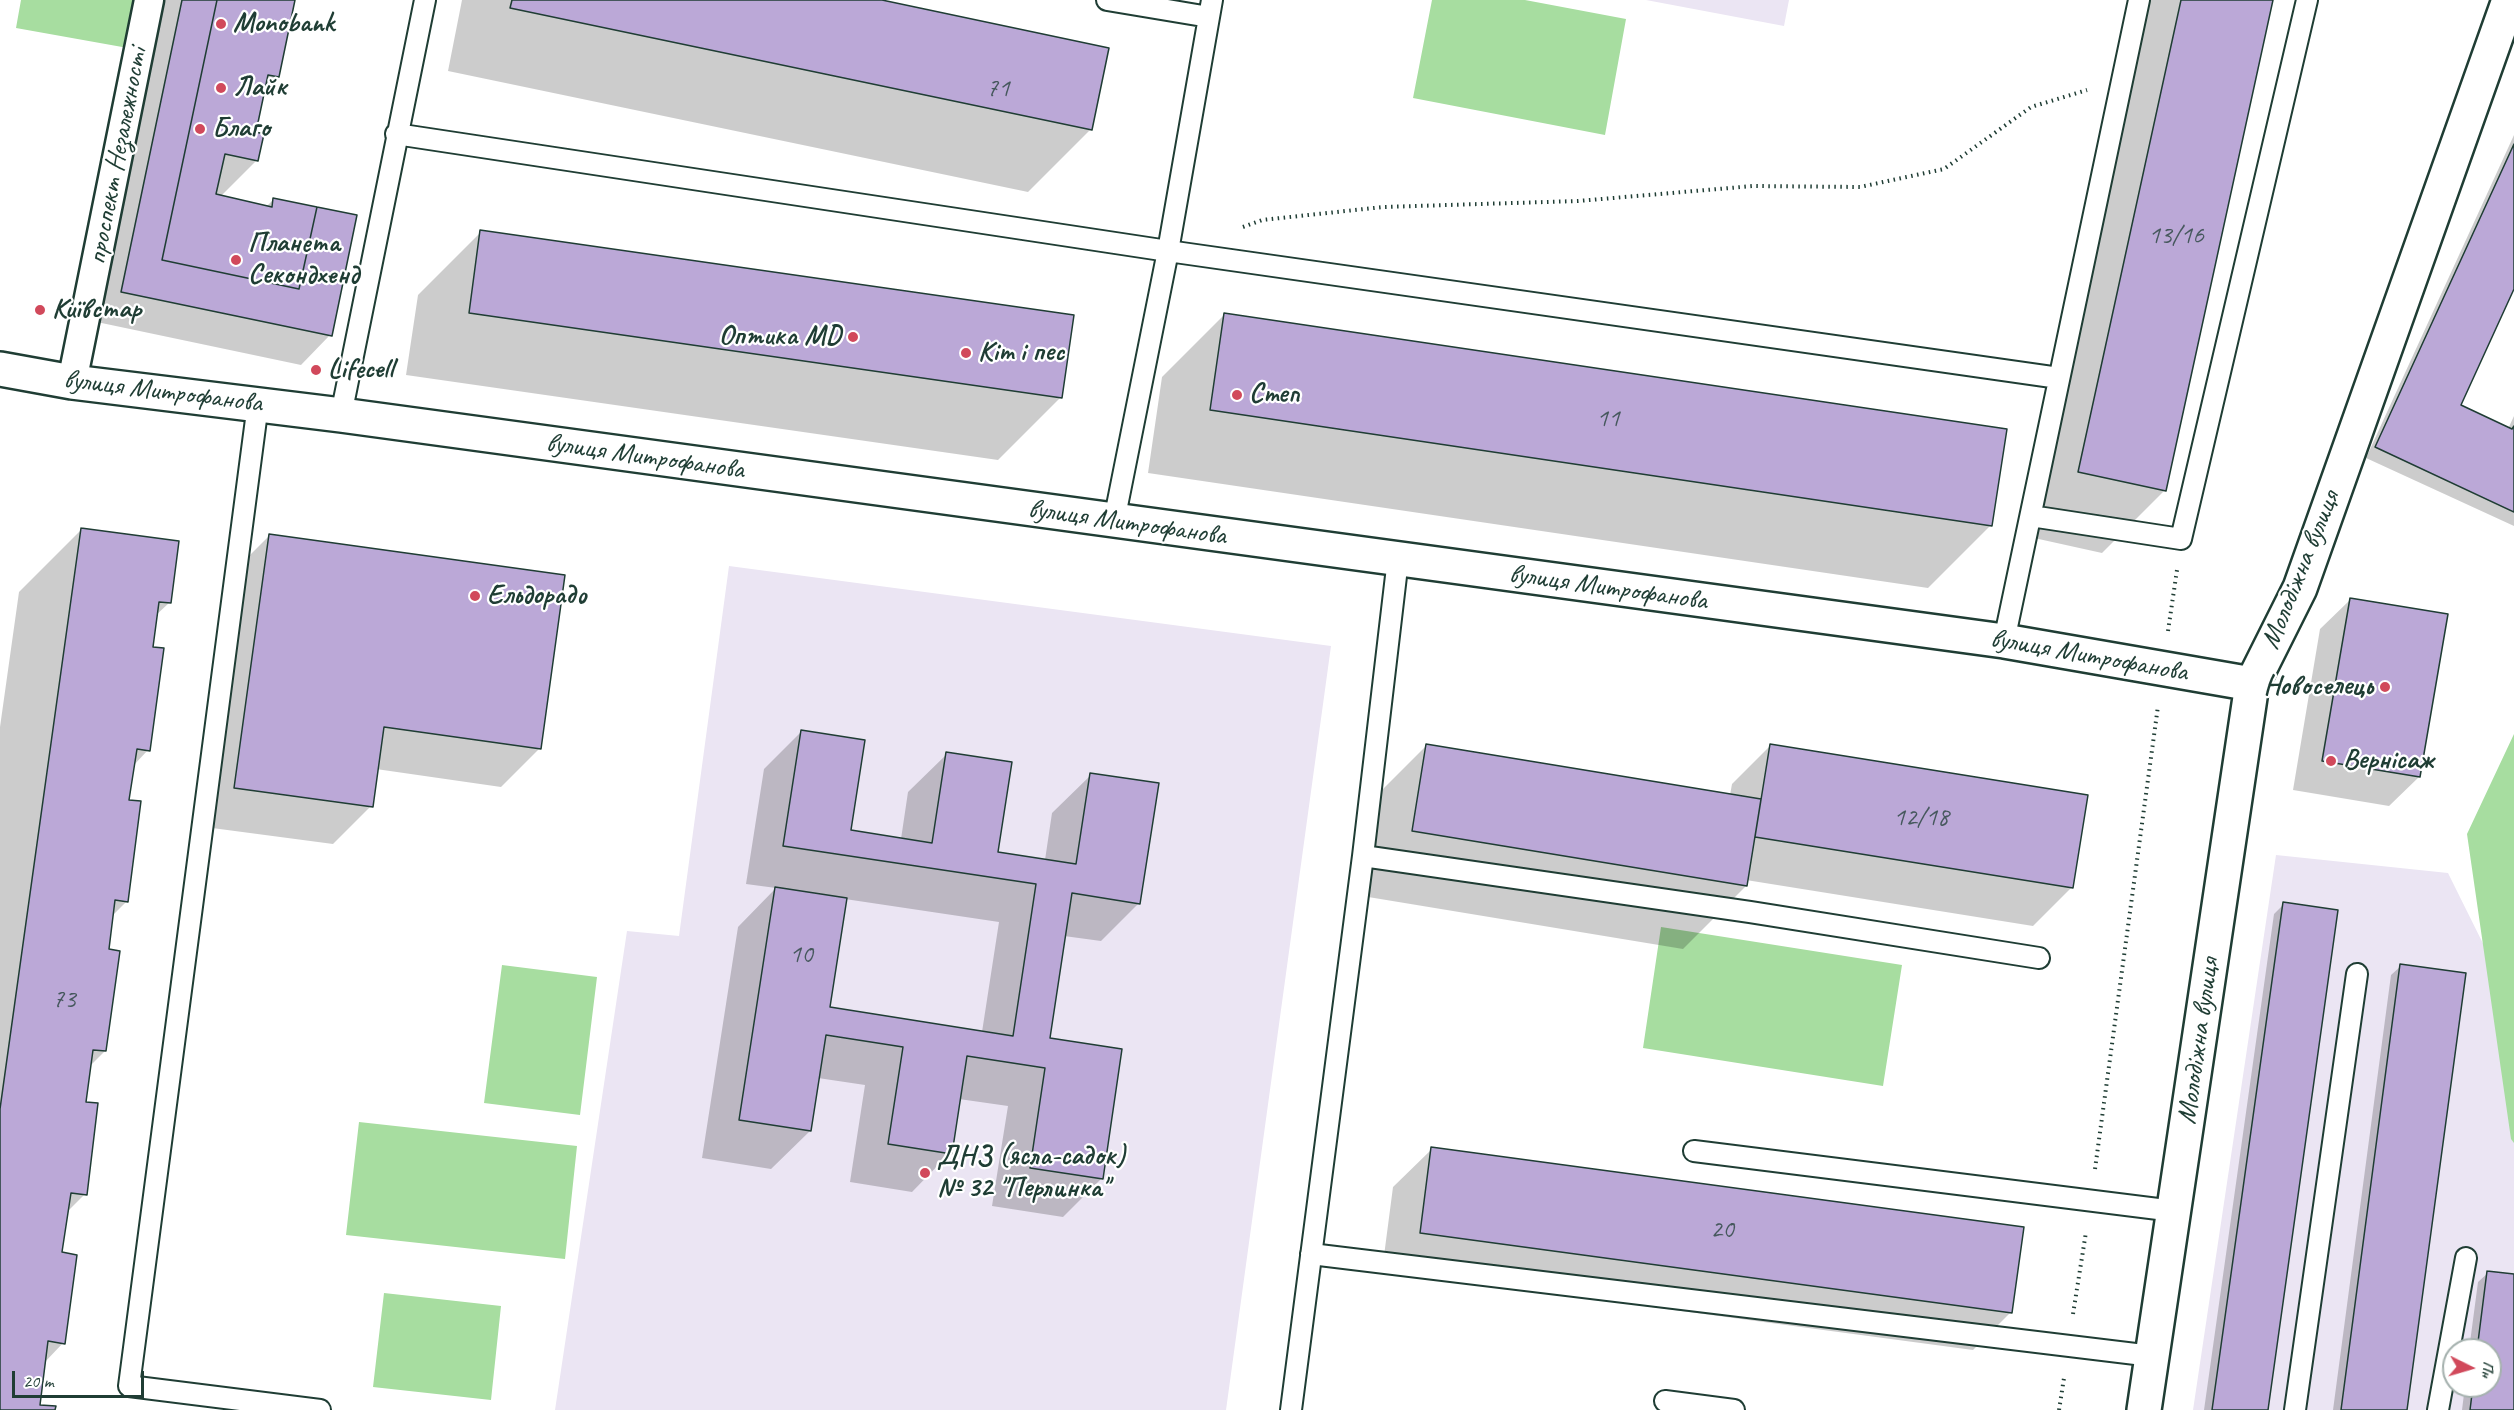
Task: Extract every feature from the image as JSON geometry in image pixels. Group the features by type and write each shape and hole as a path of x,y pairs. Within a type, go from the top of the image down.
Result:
{"street":[{"name":"проспект Незалежності","path":"72,382 149,0"},
{"name":"Молодіжна вулиця","path":"2144,1410 2252,684 2300,588 2509,0"},
{"name":"вулиця Митрофанова","path":"0,369 72,382 341,415 2004,641 2252,684"}],"lane":[{"path":"341,415 396,134 425,0"},
{"path":"1107,0 1210,8 1168,251 1114,521"},
{"path":"2004,641 2139,0"},
{"path":"2031,516 2181,539 2307,0"},
{"path":"396,134 1168,251 2059,378"},
{"path":"258,404 129,1386 320,1410"},
{"path":"1291,1410 1364,856 1398,559"},
{"path":"1364,856 1738,910 2039,958"},
{"path":"2295,1410 2357,974"},
{"path":"1694,1151 2174,1211"},
{"path":"1311,1254 2152,1356"},
{"path":"2438,1410 2466,1258"},
{"path":"1665,1401 1734,1410"}],"path":[{"path":"1241,227 1262,220 1383,207 1578,201 1753,186 1860,188 1944,169 2031,107 2122,79"},
{"path":"2059,1410 2181,539"}],"shaded area":[{"path":"1646,0 1789,0 1784,26"},
{"name":"ДНЗ (ясла-садок) № 32 \"Перлинка\"","path":"729,566 1331,646 1226,1410 555,1410 627,931 679,936"},
{"path":"2276,855 2448,873 2514,1006 2514,1410 2193,1410"}],"green space":[{"path":"21,0 149,0 139,50 16,28"},
{"path":"1432,0 1525,0 1626,19 1605,135 1413,98"},
{"path":"2514,734 2514,1143 2511,1139 2467,834"},
{"path":"1661,927 1902,965 1883,1086 1643,1048"},
{"path":"502,965 597,977 580,1115 484,1103"},
{"path":"359,1122 577,1146 565,1259 346,1235"},
{"path":"384,1293 501,1306 491,1400 373,1387"}],"building":[{"path":"182,0 217,0 162,260 299,289 317,207 357,215 332,336 121,292"},
{"path":"217,0 295,0 279,77 268,75 256,132 264,134 258,161 225,154 216,194 272,207 273,198 317,207 299,289 162,260"},
{"path":"512,0 882,0 1109,48 1092,130 510,8"},
{"path":"2181,0 2273,0 2166,491 2078,472"},
{"path":"2514,144 2514,289 2461,405 2512,429 2514,426 2514,512 2375,447"},
{"path":"480,230 1074,315 1062,398 469,313"},
{"path":"1224,313 2007,429 1992,526 1210,410"},
{"path":"81,528 179,541 171,603 159,602 153,647 164,648 150,751 137,749 129,800 141,801 128,902 115,900 109,949 120,951 106,1051 93,1050 86,1102 98,1103 87,1195 71,1193 62,1252 77,1255 65,1344 48,1341 40,1405 56,1406 55,1410 0,1410 0,1109"},
{"path":"269,534 565,575 541,749 384,727 373,807 234,788"},
{"name":"Новоселець","path":"2350,598 2448,614 2420,777 2322,761"},
{"path":"801,730 865,740 851,830 932,843 946,752 1012,762 998,852 1076,864 1090,773 1159,783 1140,904 1072,893 1050,1038 1122,1049 1103,1179 1030,1168 1045,1068 967,1056 952,1154 888,1144 903,1047 826,1035 811,1131 739,1120 775,887 847,898 830,1007 1013,1036 1036,884 783,846"},
{"path":"1426,744 1761,799 1747,886 1412,831"},
{"path":"1770,744 2088,795 2073,888 1755,837"},
{"path":"2283,902 2338,910 2268,1410 2212,1410"},
{"path":"2400,964 2466,973 2407,1410 2341,1410"},
{"path":"1431,1147 2024,1227 2012,1313 1420,1233"},
{"path":"2487,1271 2514,1274 2514,1410 2470,1410 2472,1398 2502,1398 2502,1338 2479,1338"}],"place":[{"name":"Monobank","path":"221,24"},
{"name":"Лайк","path":"221,88"},
{"name":"Благо","path":"200,129"},
{"name":"Планета Секондхенд","path":"236,260"},
{"name":"Київстар","path":"40,310"},
{"name":"Оптика MD","path":"853,337"},
{"name":"Кіт і пес","path":"966,353"},
{"name":"Lifecell","path":"316,370"},
{"name":"Степ","path":"1237,395"},
{"name":"Ельдорадо","path":"475,596"},
{"name":"Новоселець","path":"2385,687"},
{"name":"Вернісаж","path":"2331,761"},
{"name":"ДНЗ (ясла-садок) № 32 \"Перлинка\"","path":"925,1173"}]}
